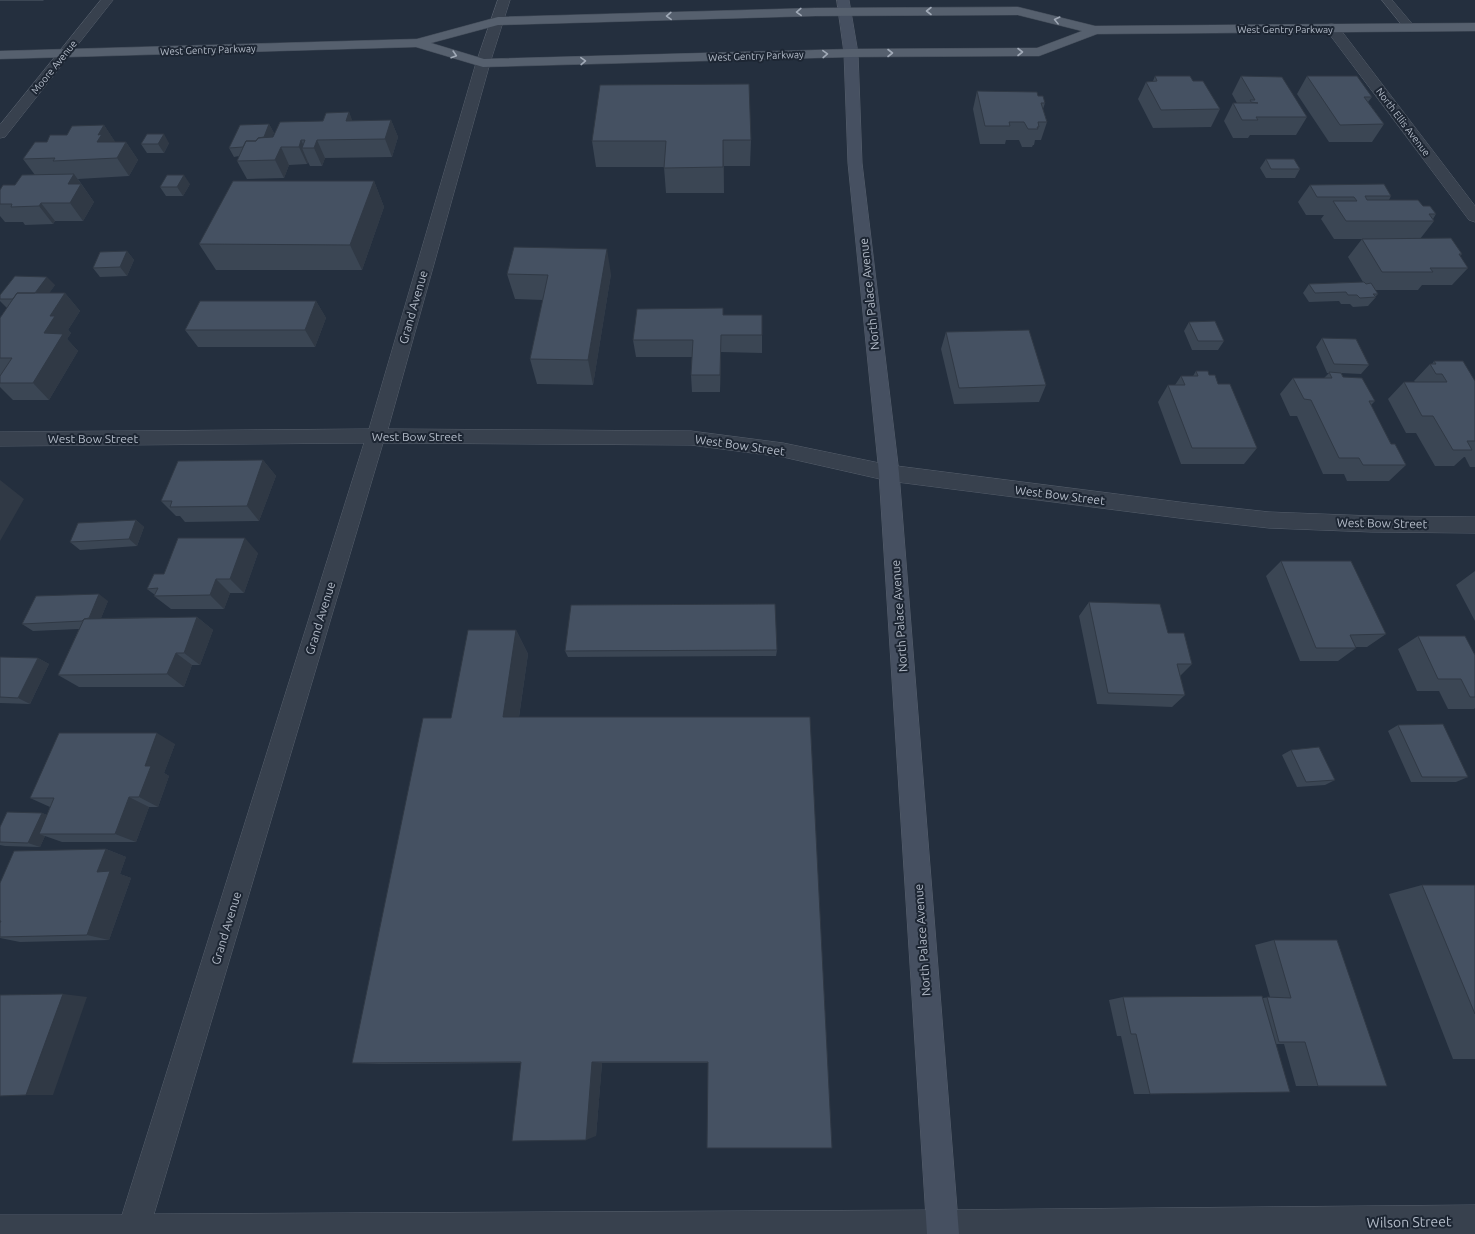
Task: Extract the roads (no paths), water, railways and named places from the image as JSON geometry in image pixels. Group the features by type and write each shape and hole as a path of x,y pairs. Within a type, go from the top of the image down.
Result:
{"main road":[{"name":"West Gentry Parkway","path":"0,55 417,43 498,21 844,6 1018,11 1095,30 1475,28"},
{"name":"North Palace Avenue","path":"844,6 851,53 855,163 889,473 942,1230"},
{"name":"West Gentry Parkway","path":"417,43 483,63 851,53 1039,52 1095,30"}],"street":[{"name":"Moore Avenue","path":"0,134 107,0"},
{"name":"Grand Avenue","path":"132,1232 376,436 483,63 504,0"},
{"name":"North Ellis Avenue","path":"1332,28 1475,217"},
{"name":"West Bow Street","path":"0,439 376,436 691,438 783,450 889,473 1269,520 1372,524 1475,525"},
{"name":"Wilson Street","path":"0,1231 942,1230 1475,1221"}],"lane":[{"path":"1387,0 1410,28"}]}
